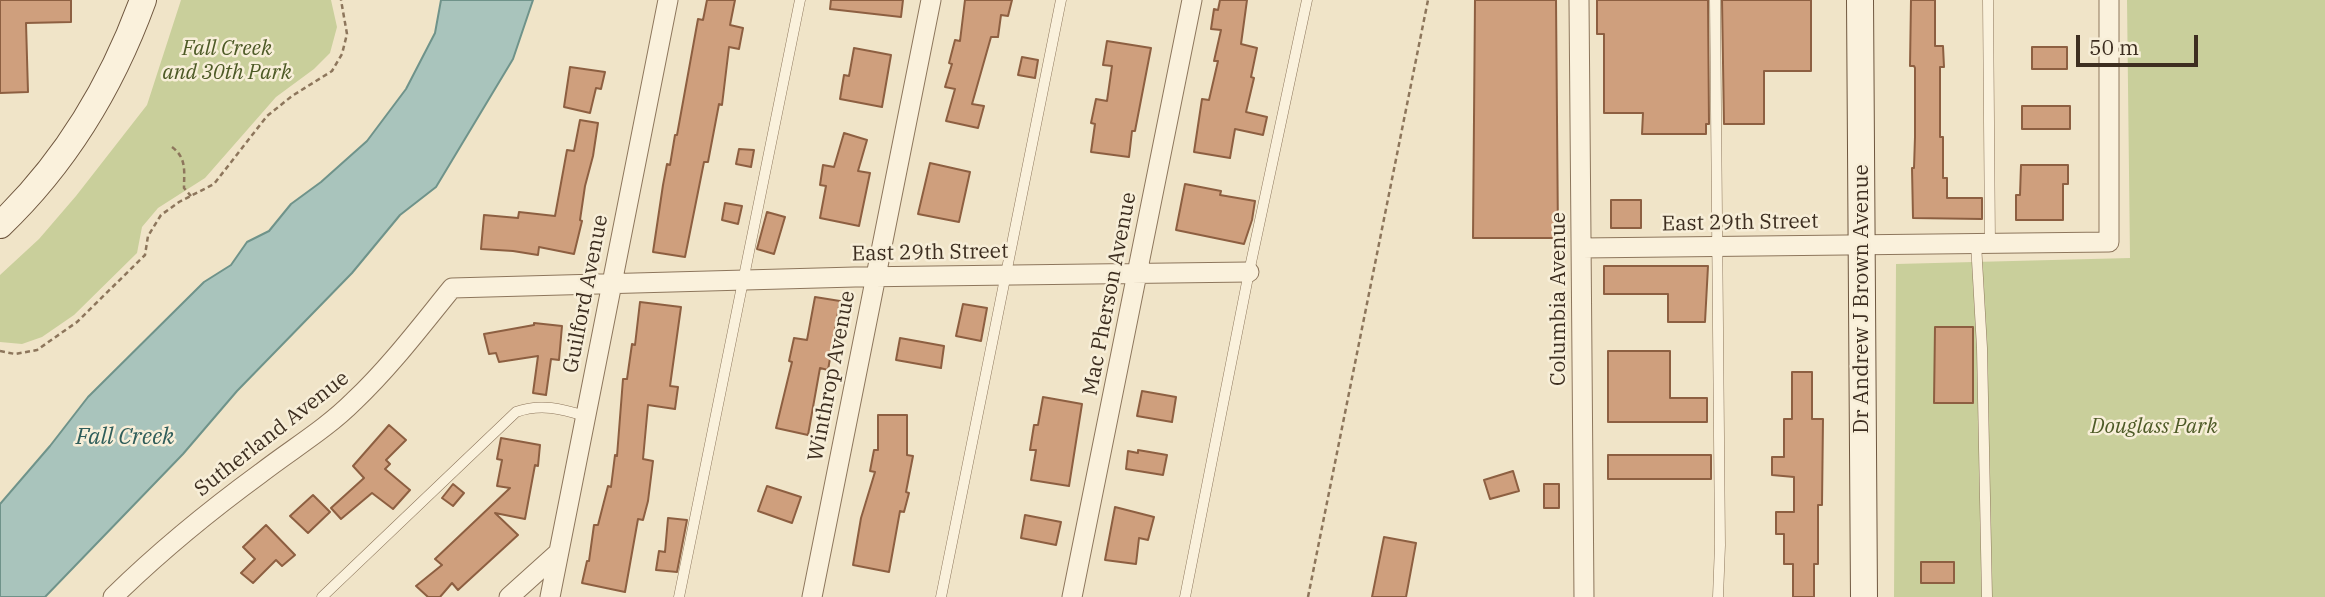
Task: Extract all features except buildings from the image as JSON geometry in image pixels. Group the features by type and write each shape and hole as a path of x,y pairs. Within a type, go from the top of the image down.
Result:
{"main road":[{"path":"0,225 48,174 81,128 118,62 143,0"},
{"name":"Dr Andrew J Brown Avenue","path":"1860,0 1864,597"}],"street":[{"name":"Guilford Avenue","path":"550,597 668,0"},
{"name":"Winthrop Avenue","path":"812,597 931,0"},
{"name":"Mac Pherson Avenue","path":"1072,597 1192,0"},
{"name":"Columbia Avenue","path":"1579,0 1584,597"},
{"name":"East 29th Street","path":"1582,248 2109,242 2109,0"},
{"name":"East 29th Street","path":"612,283 1249,272"},
{"name":"Sutherland Avenue","path":"113,597 195,524 314,436 355,401 387,367 452,288 612,283"},
{"path":"509,597 559,552"}],"lane":[{"path":"679,597 800,0"},
{"path":"941,597 1061,0"},
{"path":"1185,597 1249,272 1307,0"},
{"path":"1715,0 1720,545 1718,597"},
{"path":"1987,0 1982,348 1987,597"},
{"path":"322,597 516,412 529,407 542,407 585,416"}],"path":[{"path":"0,351 15,354 37,350 77,321 145,256 148,236 161,215 214,184 267,116 292,96 332,71 342,54 347,34 341,0"},
{"path":"1308,597 1428,0"},
{"path":"172,148 181,156 185,175 184,188 191,196"}],"green space":[{"name":"Fall Creek and 30th Park","path":"181,0 331,0 337,27 330,53 314,69 276,97 205,178 158,208 142,227 137,253 74,315 42,337 22,344 0,342 0,275 39,239 147,105"},
{"name":"Douglass Park","path":"2127,0 2325,0 2325,597 1894,597 1896,264 2130,258"}],"water":[{"name":"Fall Creek","path":"441,0 533,0 513,59 436,187 400,215 352,273 237,391 183,454 45,597 0,597 0,504 88,397 204,282 231,265 247,242 269,231 291,204 321,182 367,141 406,89 435,33"}]}
